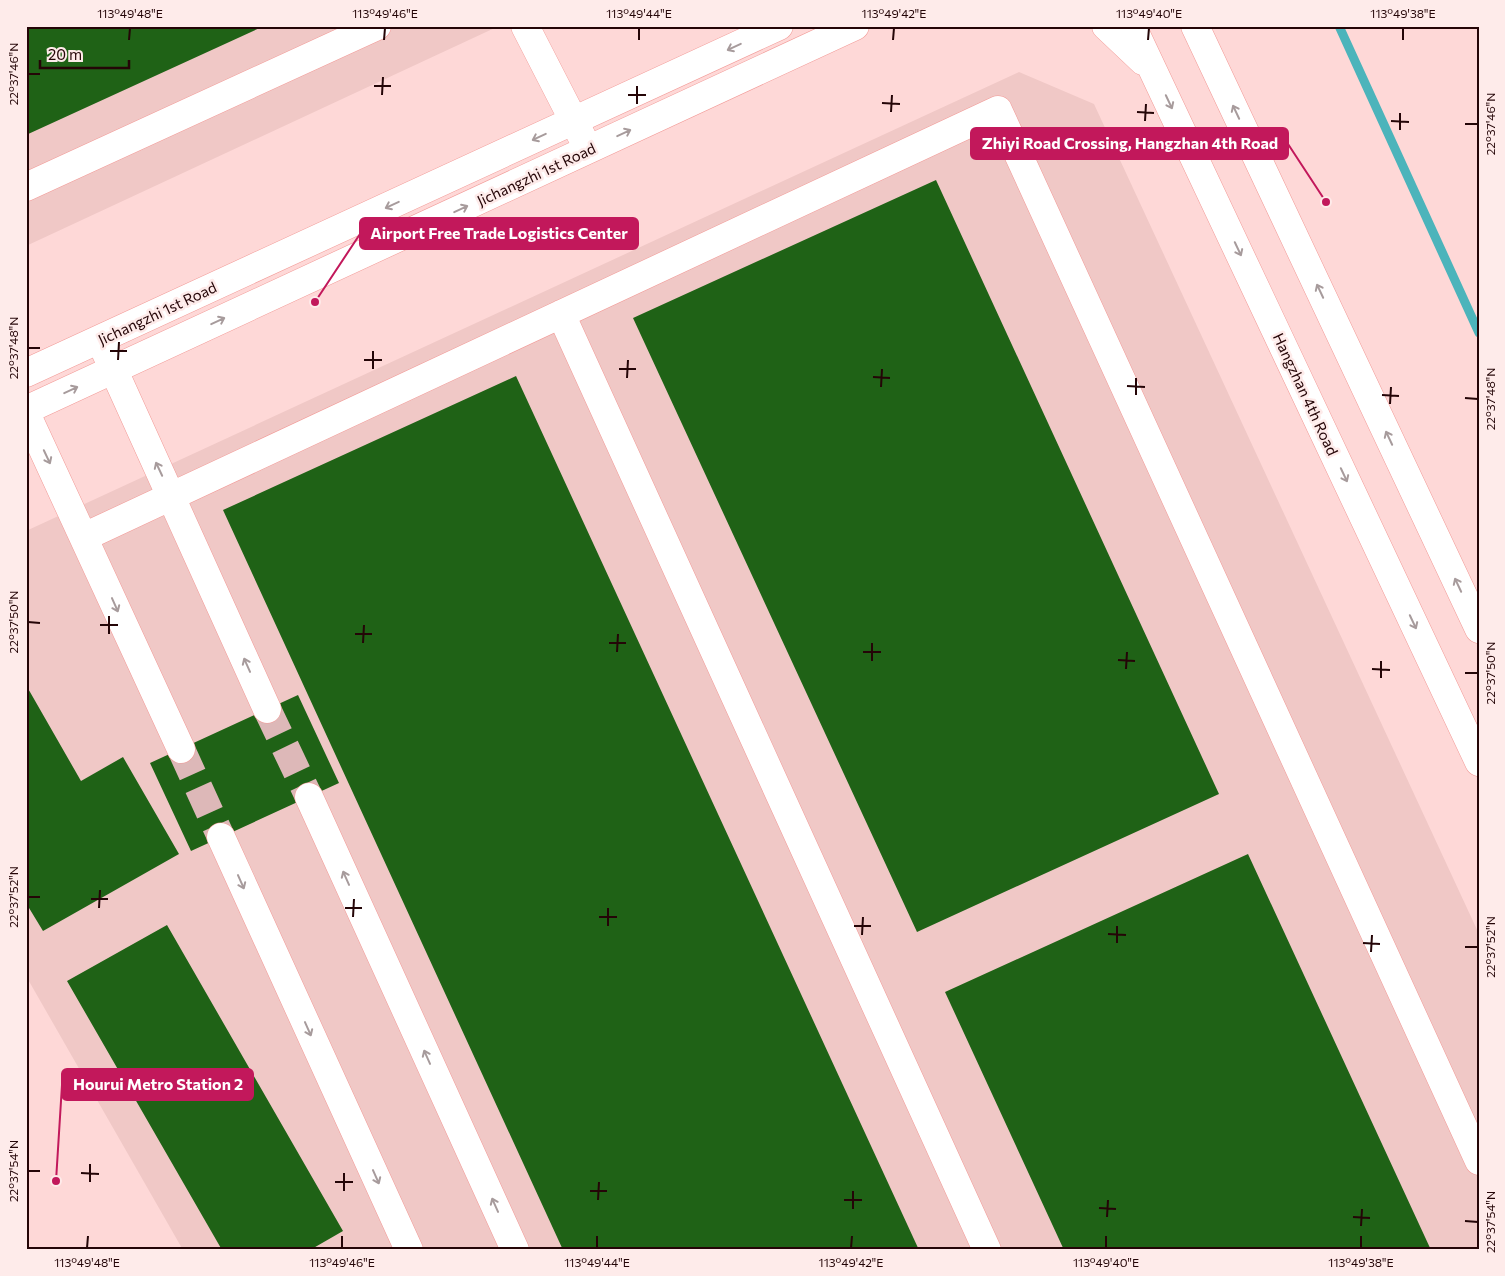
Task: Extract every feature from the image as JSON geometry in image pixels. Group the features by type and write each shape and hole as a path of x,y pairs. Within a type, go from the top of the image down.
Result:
{"street":[{"path":"26,187 377,26"},
{"path":"525,26 588,150"},
{"name":"Jichangzhi 1st Road","path":"26,373 779,26"},
{"name":"Jichangzhi 1st Road","path":"26,412 855,26"},
{"path":"1106,26 1155,72"},
{"name":"Hangzhan 4th Road","path":"1132,26 1479,762"},
{"path":"1195,26 1479,629"},
{"path":"1209,26 1210,58"},
{"path":"84,537 998,110 1479,1161"},
{"path":"561,314 988,1250"},
{"path":"100,339 267,709"},
{"path":"26,412 181,749"},
{"path":"309,797 515,1250"},
{"path":"221,837 409,1250"}],"shaded area":[{"path":"26,26 499,26 26,246"},
{"path":"1019,72 1094,104 1479,934 1479,1250 183,1250 26,976 26,531"}],"building":[{"path":"26,26 264,26 26,135"},
{"path":"936,180 1219,794 917,932 633,318"},
{"path":"516,376 919,1250 563,1250 223,510"},
{"path":"26,685 81,781 123,757 179,854 43,931 26,903"},
{"path":"298,695 339,783 191,851 150,763"},
{"path":"1248,854 1431,1250 1064,1250 945,992"},
{"path":"167,925 343,1231 310,1250 222,1250 67,981"}],"waterway":[{"path":"1339,26 1479,333"}],"tunnel":[{"path":"267,709 309,797"},
{"path":"181,749 221,837"}],"place":[{"name":"Zhiyi Road Crossing, Hangzhan 4th Road","path":"1326,202"},
{"name":"Airport Free Trade Logistics Center","path":"315,302"},
{"name":"Hourui Metro Station 2","path":"56,1181"}]}
